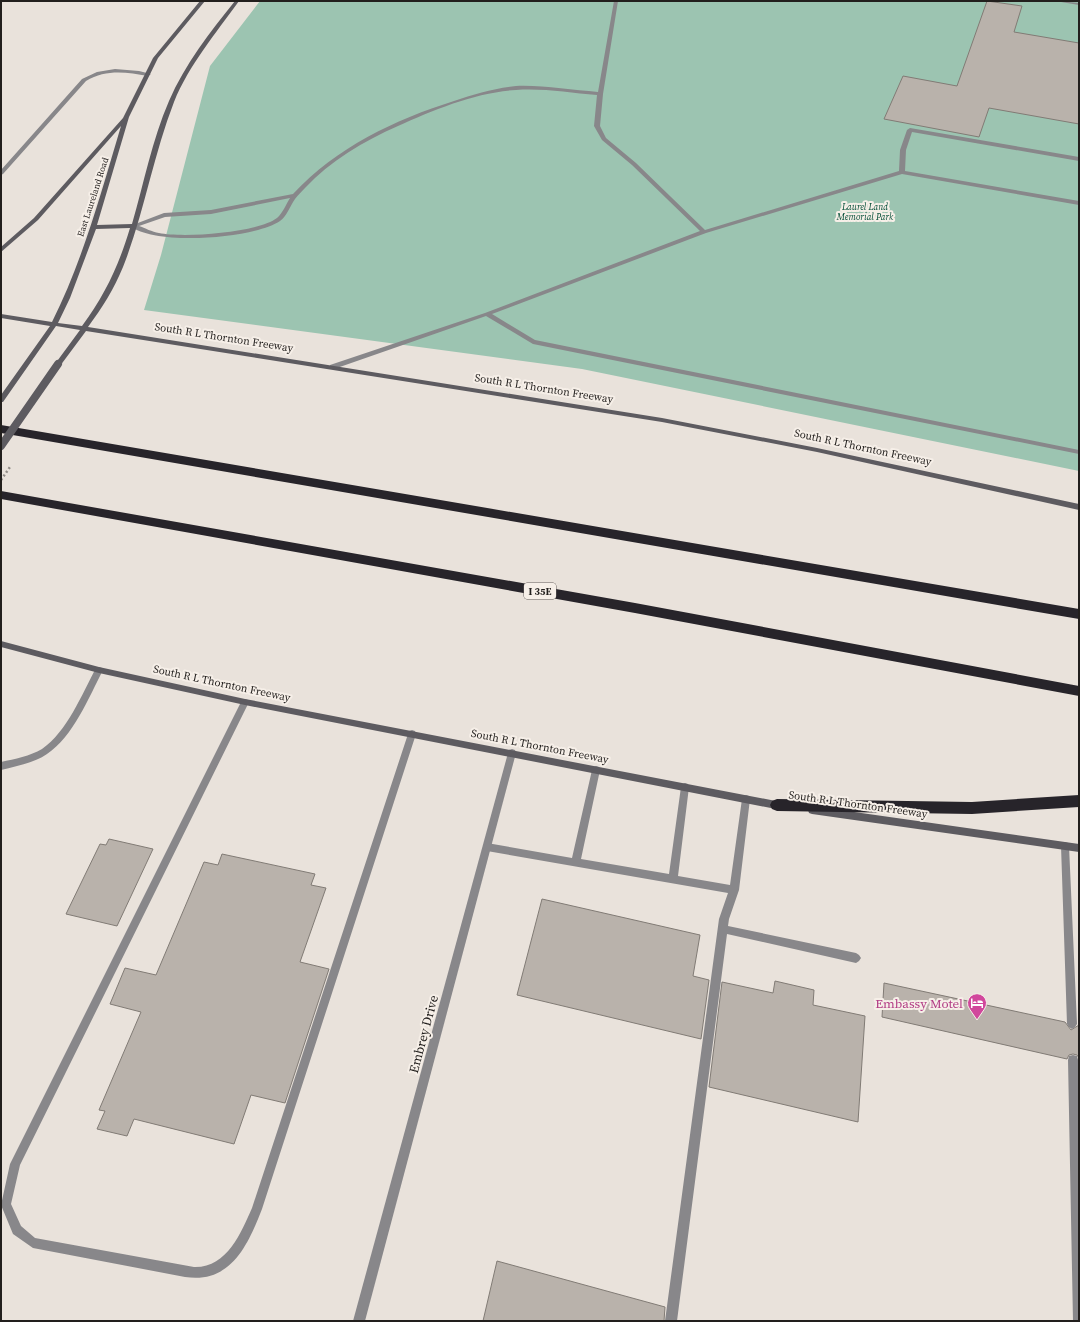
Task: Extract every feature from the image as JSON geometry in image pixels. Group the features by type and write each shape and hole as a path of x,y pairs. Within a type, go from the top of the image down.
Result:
{"highway":[{"path":"1,429 647,538 1079,614"},
{"name":"I 35E","path":"1,495 635,608 1079,691"},
{"path":"777,805 972,808 1079,801"}],"main road":[{"name":"East Laureland Road","path":"1,400 54,324 67,298 94,227 126,117 156,58 203,1"},
{"path":"1,446 84,329 101,303 120,268 166,115 198,53 237,1"},
{"path":"1,250 36,219 126,117"},
{"path":"94,227 133,226"},
{"name":"South R L Thornton Freeway","path":"1,316 332,366 662,420 824,452 1079,507"},
{"name":"South R L Thornton Freeway","path":"1,644 99,670 245,702 777,805 1079,848"}],"street":[{"path":"616,1 600,94 597,126 604,138 634,164 704,232"},
{"path":"1061,1 1079,4"},
{"path":"1,173 84,80 94,73 110,70 148,74"},
{"path":"133,226 159,235 228,233 259,228 279,220 295,195 344,153 396,125 468,99 507,89 543,89 600,94"},
{"path":"902,172 902,150 910,130 1079,159"},
{"path":"332,366 486,314 704,232 902,172 1079,203"},
{"path":"133,226 164,215 211,212 295,195"},
{"path":"486,314 533,342 1079,452"},
{"path":"1,766 20,762 45,751 62,734 99,670"},
{"path":"245,702 15,1164 6,1204 18,1230 33,1242 185,1271 204,1272 223,1264 241,1243 257,1209 412,734"},
{"name":"Embrey Drive","path":"358,1321 512,753"},
{"path":"576,861 596,770"},
{"path":"673,879 685,787"},
{"path":"671,1321 723,928 734,890 746,799"},
{"path":"1065,846 1072,1024"},
{"path":"486,847 576,861 734,890"},
{"path":"723,928 856,958"},
{"path":"1073,1060 1079,1321"}],"green space":[{"name":"Laurel Land Memorial Park","path":"260,1 1079,1 1079,471 582,369 144,310 161,255 210,66"}],"building":[{"path":"987,1 1022,6 1014,32 1079,43 1079,124 989,108 979,137 884,119 903,76 957,86"},
{"path":"109,839 153,849 117,926 66,914 100,844 106,845"},
{"path":"222,854 315,874 311,885 326,888 300,962 329,969 285,1103 251,1095 234,1144 134,1119 127,1136 97,1129 105,1111 99,1110 141,1012 110,1004 125,968 156,975 204,862 218,865"},
{"path":"542,899 700,935 693,976 709,980 701,1039 517,995"},
{"path":"775,981 814,990 813,1005 865,1016 858,1122 709,1087 722,982 773,993"},
{"name":"Embassy Motel","path":"884,983 1065,1022 1071,1030 1079,1025 1079,1058 1077,1055 1073,1054 1069,1055 1067,1059 882,1017"},
{"path":"497,1261 665,1307 664,1321 483,1321"}],"place":[{"name":"Embassy Motel","path":"977,1020"}]}
